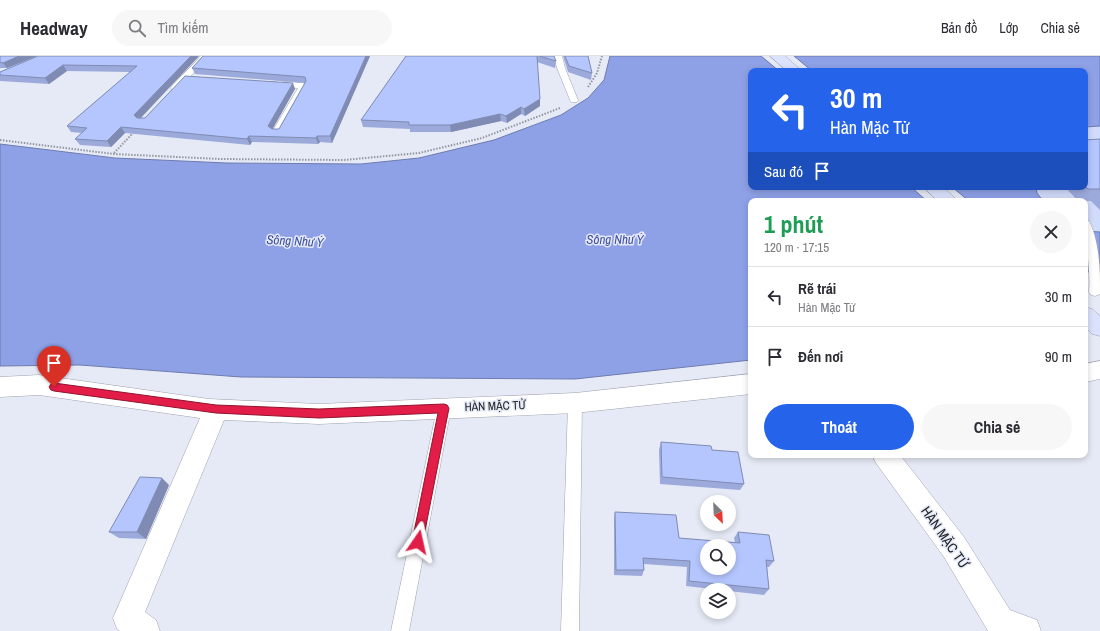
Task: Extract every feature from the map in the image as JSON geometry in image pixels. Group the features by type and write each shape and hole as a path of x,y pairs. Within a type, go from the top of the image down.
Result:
{"main road":[{"path":"777,56 791,68"},
{"path":"936,190 945,198"},
{"path":"1088,318 1100,328"}],"street":[{"path":"1088,372 1100,370"},
{"name":"HÀN MẶC TỬ","path":"0,387 39,385 216,409 319,414 575,403 748,384"},
{"path":"145,631 128,618 216,409"},
{"name":"HÀN MẶC TỬ","path":"887,458 954,547 1010,628"}],"lane":[{"path":"170,94 189,77 205,56"},
{"path":"558,56 561,68 574,100"},
{"path":"272,84 303,86 277,132"},
{"path":"1088,237 1094,290"},
{"path":"570,631 575,403"},
{"path":"400,631 444,408"}],"path":[{"path":"0,140 114,154 220,159 344,160 419,153 482,138 553,112 574,100 593,82 600,67 602,56"},
{"path":"114,154 139,127"}],"shaded area":[{"path":"1100,126 1100,232 1088,231 1088,198 1041,198 1036,190 1088,190 1088,127"}],"water":[{"name":"Sông Như Ý","path":"610,56 761,56 775,68 748,68 748,190 914,190 924,198 748,198 748,360 575,379 241,377 80,365 0,366 0,144 115,158 227,163 361,164 419,158 494,140 561,115 588,98 604,80"},
{"path":"794,56 1100,56 1100,126 1088,127 1088,68 808,68"},
{"path":"956,190 1036,190 1041,198 965,198"},
{"path":"1088,231 1100,232 1100,271 1088,272"}],"building":[{"path":"0,56 19,56 3,63 0,62"},
{"path":"38,56 191,56 134,115 137,118 145,118 185,76 293,83 268,126 272,129 279,129 306,81 305,77 192,68 203,56 366,56 330,136 317,136 316,138 249,136 247,139 121,127 107,141 75,139 87,128 67,126 137,66 63,65 45,78 0,75 0,72"},
{"path":"406,56 537,56 540,99 524,109 521,107 506,116 500,114 450,125 409,125 409,122 361,120"},
{"path":"539,56 554,56 556,61"},
{"path":"565,56 588,56 592,73 569,66"},
{"path":"1100,139 1100,189 1088,189 1088,140"},
{"path":"661,442 711,446 712,450 738,452 744,484 662,477"},
{"path":"140,477 162,478 137,532 109,532"},
{"path":"615,512 676,515 679,538 700,540 700,575 736,575 736,543 740,543 738,532 769,535 774,561 766,560 769,589 736,586 736,583 689,581 690,561 643,558 644,570 616,570"}],"route":[{"path":"54,387 208,409 319,414 444,408 418,542"}]}
